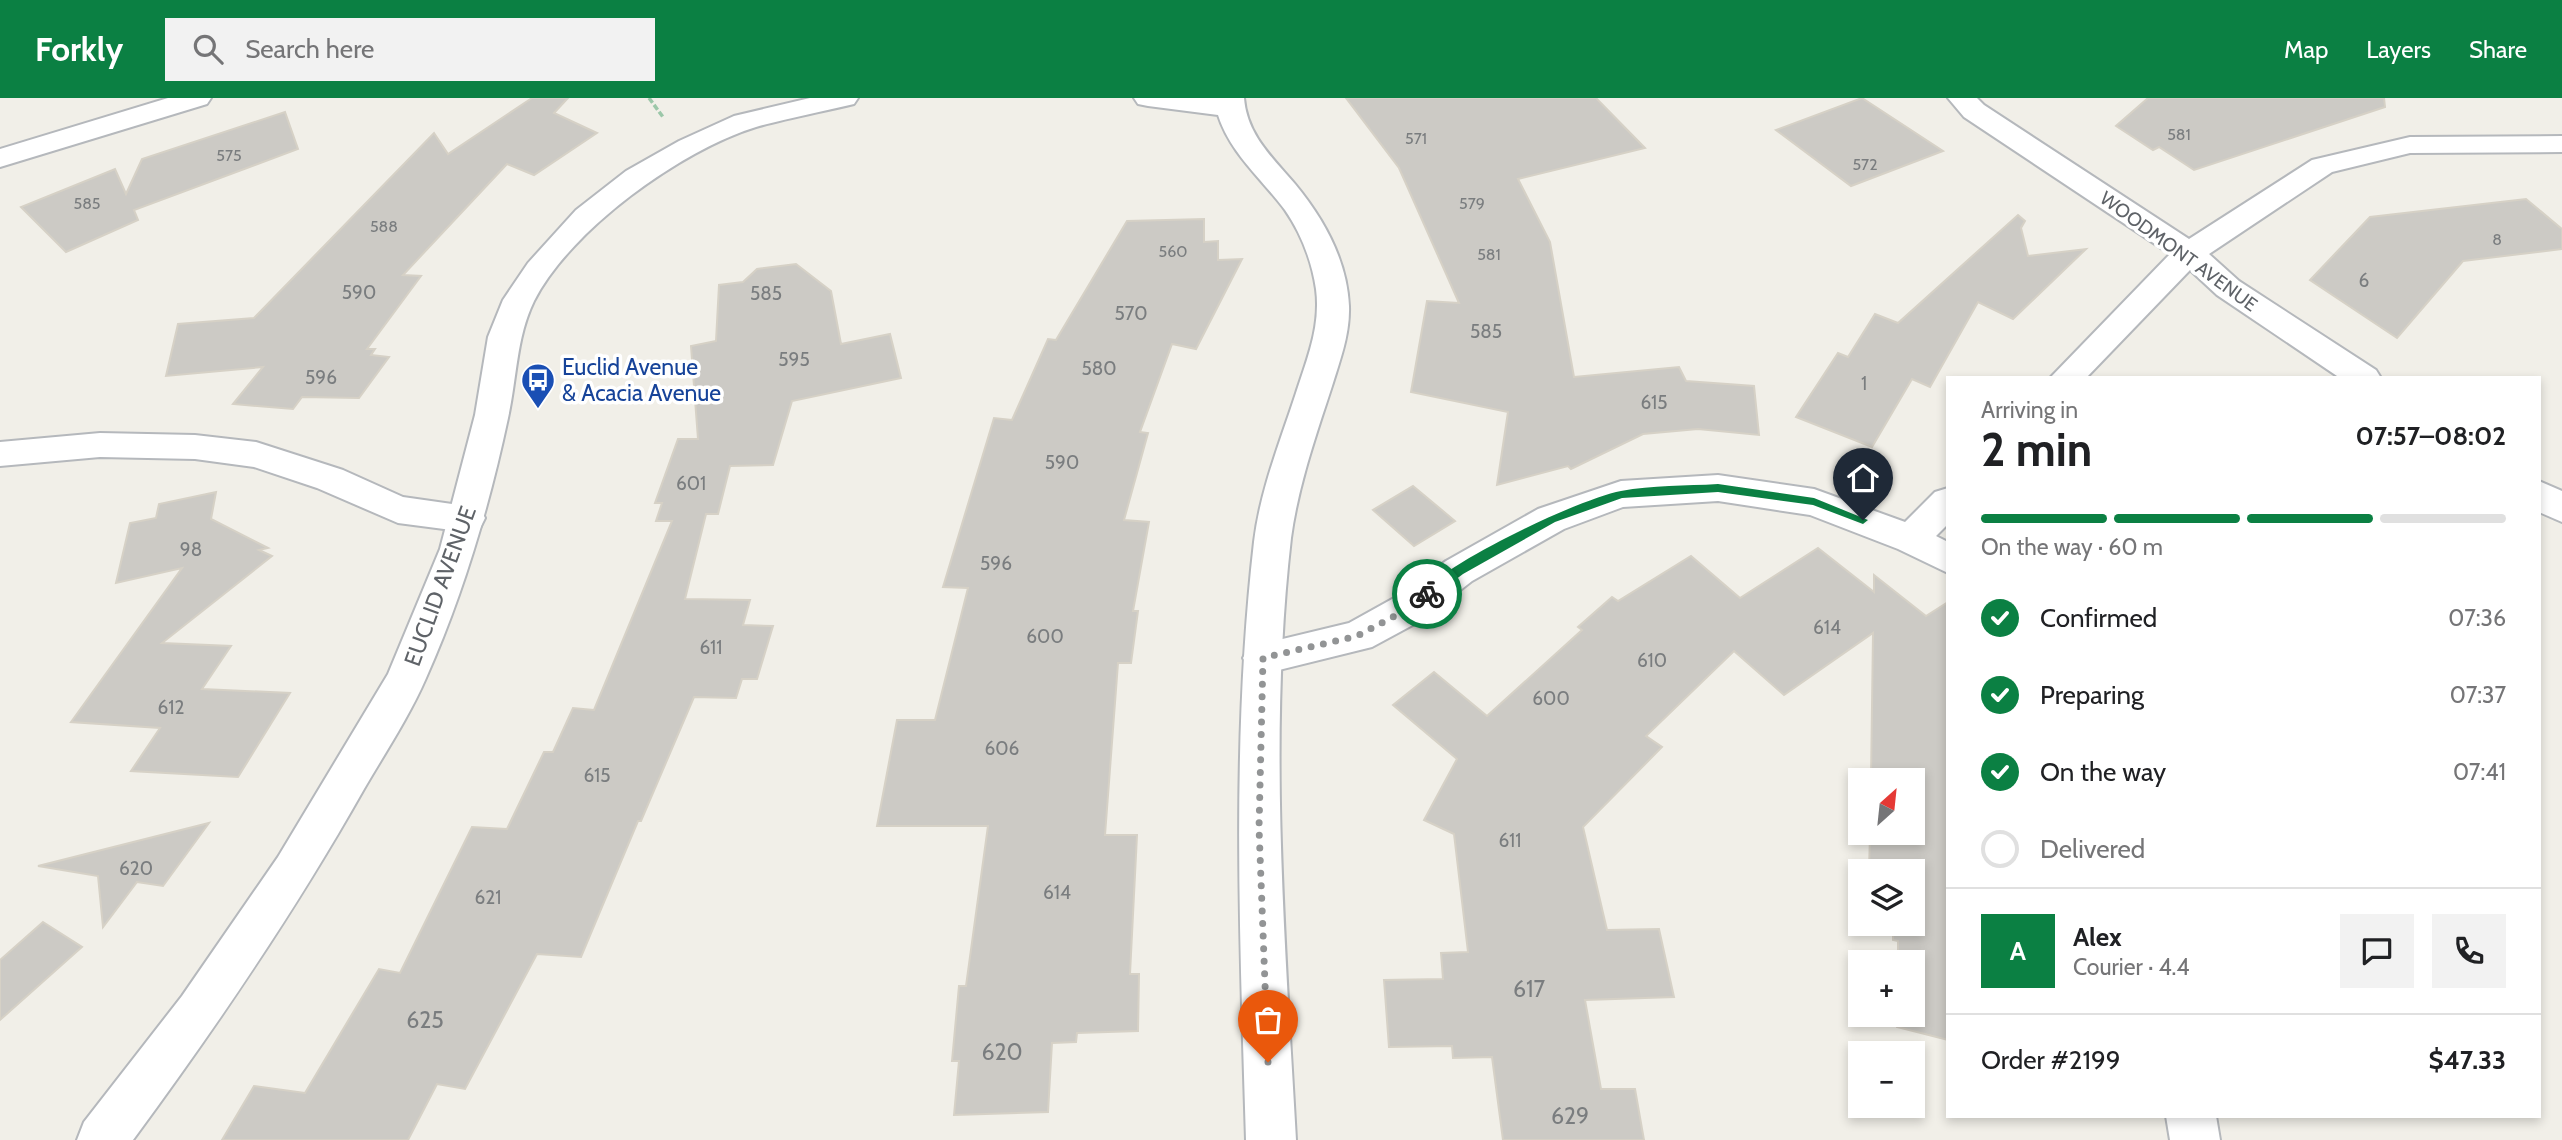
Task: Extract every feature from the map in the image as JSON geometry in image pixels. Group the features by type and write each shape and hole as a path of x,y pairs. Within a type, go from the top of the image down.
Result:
{"street":[{"path":"0,158 197,98"},
{"name":"EUCLID AVENUE","path":"102,1140 199,1012 294,871 406,679 458,549 492,415 504,337 519,300 561,242 587,216 636,177 689,147 744,122 844,98"},
{"path":"1148,98 1230,103 1245,144 1307,220 1324,259 1333,308 1323,361 1293,457 1273,536 1263,658 1259,828 1270,1140"},
{"name":"WOODMONT AVENUE","path":"1962,98 1974,111 2189,253 2228,288 2361,376"},
{"path":"2069,376 2189,253 2322,166 2410,145 2562,144"},
{"path":"0,454 100,445 195,447 256,455 330,478 398,510 467,518"},
{"path":"1263,658 1357,636 1408,609 1459,571 1551,519 1621,494 1718,488 1814,502 1911,539 1946,558"},
{"path":"2541,495 2562,509"},
{"path":"1911,539 1946,503"},
{"path":"2191,1118 2195,1140"}],"building":[{"path":"532,98 568,98 554,113 597,133 534,175 507,164 403,275 421,276 367,349 375,349 371,355 389,357 359,398 302,397 293,409 233,404 263,367 166,376 178,324 254,318 434,133 448,154"},
{"path":"1346,98 1596,98 1645,148 1518,179 1550,242 1574,377 1679,367 1686,381 1754,386 1759,435 1698,429 1643,434 1571,469 1568,466 1497,485 1508,412 1411,392 1427,301 1459,303 1399,168"},
{"path":"1862,98 1943,151 1851,186 1776,130"},
{"path":"2148,98 2384,98 2385,107 2194,170 2159,147 2153,150 2116,126"},
{"path":"285,112 298,149 134,210 138,220 66,252 21,207 115,169 126,194 142,159"},
{"path":"2526,199 2562,229 2562,249 2463,261 2397,338 2310,280 2370,217"},
{"path":"2018,215 2025,221 2021,228 2028,256 2086,249 2013,319 1978,302 1930,387 1912,379 1872,447 1796,417 1838,353 1848,357 1875,314 1898,323"},
{"path":"1204,219 1204,242 1218,241 1218,260 1242,259 1196,349 1172,344 1140,432 1148,433 1124,520 1149,522 1133,611 1138,611 1131,663 1118,663 1105,835 1137,835 1130,974 1139,974 1138,1031 1077,1033 1076,1042 1052,1043 1048,1112 954,1115 959,1061 952,1061 959,986 966,986 988,826 877,826 897,720 935,720 968,588 943,587 994,418 1012,420 1048,339 1056,340 1127,221"},
{"path":"796,264 831,291 841,344 890,334 901,378 792,401 773,465 730,466 718,514 706,514 685,599 750,600 743,625 773,626 757,679 742,679 736,698 694,697 581,957 537,954 465,1089 437,1084 408,1140 222,1140 254,1086 305,1093 379,969 400,973 472,827 507,829 544,752 553,752 573,708 594,710 672,521 656,521 662,503 655,503 678,439 698,439 691,346 716,341 719,285 743,282 757,269"},
{"path":"1413,486 1455,521 1414,546 1373,510"},
{"path":"216,492 211,519 268,548 259,550 272,556 162,643 231,646 202,689 290,693 238,777 131,771 160,728 71,722 182,568 116,583 130,523 156,518 159,504"},
{"path":"1818,548 1874,592 1874,575 1926,616 1946,603 1946,1039 1897,1027 1925,1027 1925,950 1898,950 1898,941 1893,940 1893,936 1925,936 1925,859 1869,859 1870,845 1925,845 1925,768 1871,768 1873,633 1784,695 1734,651 1646,736 1662,747 1583,827 1607,930 1659,929 1674,997 1585,1000 1601,1089 1635,1089 1644,1140 1503,1140 1492,1057 1453,1058 1452,1046 1389,1047 1384,980 1443,979 1441,953 1468,952 1454,834 1424,820 1457,759 1393,705 1434,672 1487,716 1582,630 1578,627 1612,597 1618,601 1691,556 1740,598"},
{"path":"209,823 163,886 137,882 103,927 98,876 38,866"},
{"path":"43,922 82,947 0,1020 0,960"}],"way so far":[{"path":"1268,1062 1259,828 1263,658 1357,636 1408,609 1427,594"}],"place":[{"name":"Euclid Avenue & Acacia Avenue","path":"538,410"}],"route":[{"path":"1427,594 1459,571 1551,519 1621,494 1718,488 1814,502 1863,520"}]}
